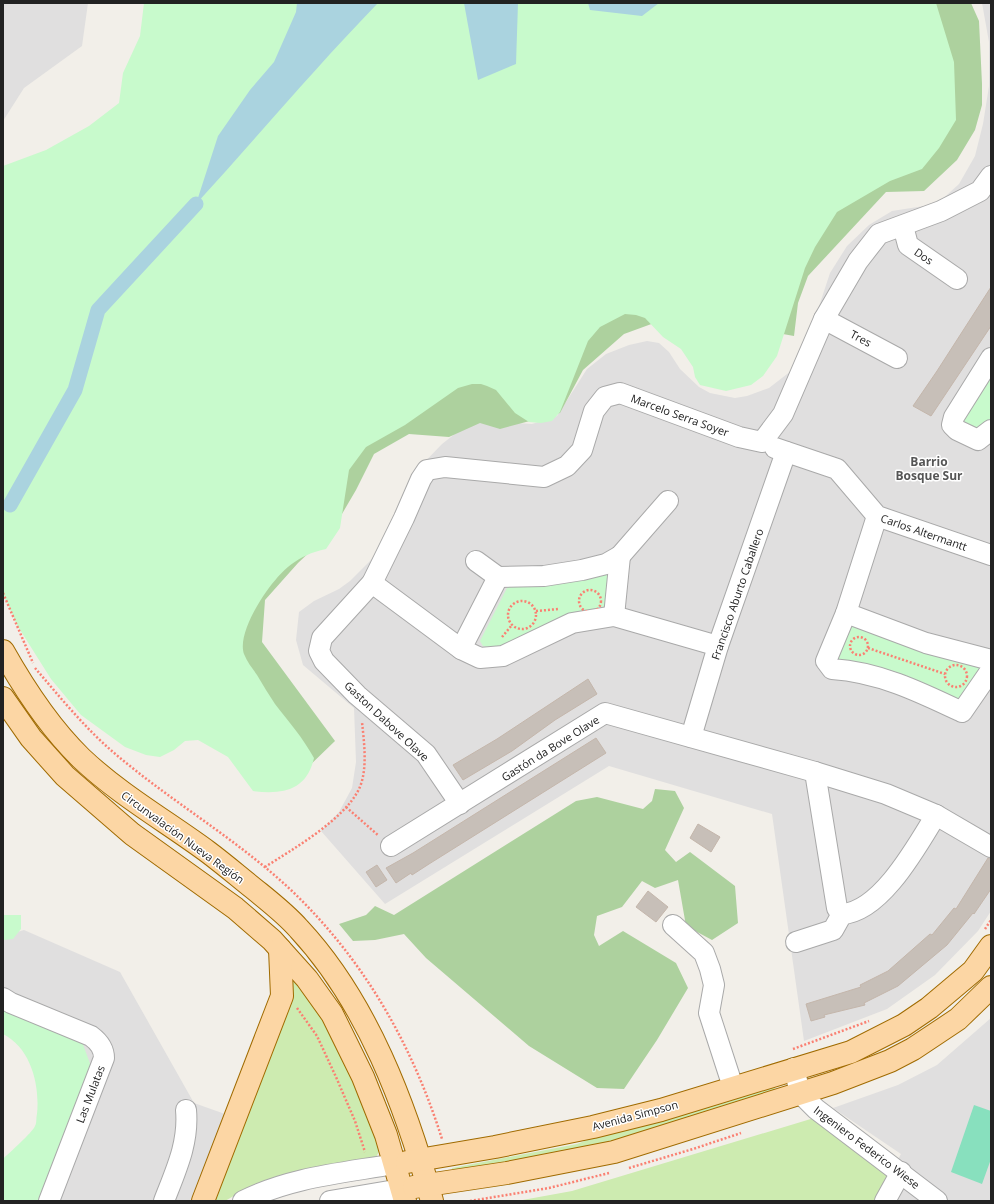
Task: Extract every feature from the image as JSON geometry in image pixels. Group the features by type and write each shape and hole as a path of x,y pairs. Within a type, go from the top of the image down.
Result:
{"main road":[{"name":"Circunvalación Nueva Región","path":"3,651 38,709 62,739 82,760 128,796 208,852 299,928 341,981 370,1034 395,1088 418,1152 429,1193"},
{"path":"3,698 31,738 65,776 132,834 235,908 280,949 307,979 332,1014 351,1051 376,1107 403,1195 429,1193 507,1173 614,1152 800,1093 884,1063 913,1049 958,1019 991,987"},
{"name":"Avenida Simpson","path":"392,1156 418,1152 502,1146 593,1127 661,1110 733,1087 792,1059 851,1052 904,1025 951,991 973,971 986,940"},
{"path":"203,1201 282,996 280,949"}],"street":[{"path":"762,442 783,414 824,319 858,261 879,234 941,211 980,191 991,176"},
{"name":"Dos","path":"903,226 908,245 956,279"},
{"name":"Tres","path":"824,319 897,358"},
{"path":"991,358 954,417 952,425 957,430 978,440 991,430"},
{"name":"Marcelo Serra Soyer","path":"324,661 319,651 322,638 372,583 404,518 421,479 427,470 446,467 544,477 567,466 582,450 594,411 605,397 620,394 739,437 762,442"},
{"name":"Carlos Altermantt","path":"762,442 786,452 837,469 877,516 991,555"},
{"name":"Francisco Aburto Caballero","path":"691,737 718,646 786,452"},
{"path":"476,561 498,577 544,576 582,570 606,564 620,556 668,500"},
{"path":"877,516 846,613 826,661 832,669 854,670 905,685 962,712 991,670"},
{"path":"614,616 620,556"},
{"path":"461,648 498,577"},
{"path":"372,583 461,648 480,658 503,656 572,623 614,616 718,646"},
{"path":"846,613 926,643 991,660"},
{"name":"Gaston Dabove Olave","path":"324,661 357,695 426,754 460,804"},
{"name":"Gastón da Bove Olave","path":"391,846 605,713 815,772 886,794 936,815 991,847"},
{"path":"65,776 82,760"},
{"path":"815,772 837,908 842,914"},
{"path":"796,942 833,930 842,914 860,909 871,903 888,887 936,815"},
{"path":"674,925 704,953 710,969 714,985 709,1013 733,1087"},
{"name":"Las Mulatas","path":"3,998 11,1003 91,1036 98,1041 104,1050 104,1058 50,1201"},
{"path":"792,1059 800,1093"},
{"name":"Ingeniero Federico Wiese","path":"800,1093 816,1109 937,1201"},
{"path":"164,1201 184,1149 186,1110"},
{"name":"Avenida Simpson","path":"243,1201 279,1186 368,1160 392,1156"},
{"path":"885,1201 900,1172"},
{"path":"330,1201 403,1195"}],"path":[{"path":"522,601 531,604 536,611 536,620 525,629 520,629 512,625 508,617 513,604 522,601"},
{"path":"574,605 579,603"},
{"path":"536,611 566,607"},
{"path":"860,637 868,642 868,648 865,653 859,656 853,654 850,645 854,638 860,637"},
{"path":"868,648 945,674"},
{"path":"959,666 966,674 966,680 958,687 951,686 946,681 945,674 949,668 959,666"},
{"path":"265,867 311,838 346,807 359,788 364,767 362,724 357,695"},
{"path":"346,807 391,846"},
{"path":"986,940 991,920"},
{"path":"282,996 291,1000 317,1036 355,1121 368,1160 392,1156"},
{"path":"792,1059 875,1019"},
{"path":"418,1152 449,1139"}],"shaded area":[{"path":"3,3 88,3 82,46 24,88 3,121"},
{"path":"982,3 991,3 991,911 978,931 935,975 887,1009 804,1041 772,814 609,766 385,904 321,831 339,812 352,788 356,762 354,708 303,665 296,640 299,612 314,601 339,589 350,581 370,561 379,549 414,473 442,444 456,433 481,421 532,424 557,416 587,369 606,354 629,345 647,341 659,343 669,352 680,369 699,387 710,393 735,398 747,396 769,388 800,364 830,273 847,246 869,225 892,211 937,204 959,184 975,156 983,124 989,86 989,42"},
{"path":"24,930 120,972 194,1103 239,1119 212,1201 42,1201 87,1079 3,1013 3,936"},
{"path":"991,1018 991,1201 875,1201 901,1154 833,1108 898,1085 937,1065"}],"green space":[{"path":"144,3 936,3 954,62 956,120 939,148 922,169 890,181 837,212 815,247 805,268 777,356 763,376 751,385 726,391 700,385 695,377 693,367 681,349 663,337 645,318 625,314 600,327 588,341 560,412 552,421 541,423 529,422 515,413 496,390 481,384 472,384 458,388 405,425 366,447 349,470 340,528 326,549 298,559 284,570 266,592 249,622 246,631 243,647 247,660 275,704 301,737 314,758 311,769 300,784 284,791 253,791 228,757 198,740 185,741 174,750 160,757 146,755 125,747 81,715 51,679 17,625 3,594 3,166 46,150 89,126 119,103 123,73 140,36"},
{"path":"919,3 971,3 979,21 982,105 975,130 957,160 924,191 886,192 808,276 798,303 794,336 676,315 624,334 583,370 560,413 500,429 480,423 449,437 409,434 374,454 356,490 332,531 298,563 265,600 262,642 335,741 305,770 228,629 243,545"},
{"path":"991,368 991,419 984,429 977,432 961,423"},
{"path":"611,569 606,606 571,614 518,641 495,649 483,646 480,641 507,588 518,582"},
{"path":"846,622 981,667 981,675 958,701 843,665 837,657"},
{"path":"655,789 675,791 684,808 665,850 676,862 690,852 735,886 738,923 712,940 686,926 678,880 655,888 642,881 622,907 597,916 594,935 599,946 623,931 676,963 688,988 657,1040 624,1089 597,1088 529,1046 426,958 404,934 375,940 353,941 339,924 366,915 375,906 394,915 576,801 597,797 643,809 652,801"},
{"path":"3,915 21,915 21,929 13,939 3,940"},
{"path":"291,973 328,1022 353,1074 380,1150 375,1159 277,1177 251,1186 225,1201 212,1201"},
{"path":"3,1006 81,1039 92,1069 41,1201 3,1201 3,1159 35,1126 38,1103 35,1080 32,1068 27,1058 21,1048 13,1040 3,1034"},
{"path":"774,1085 775,1088 773,1092 582,1151 454,1175 452,1168 577,1144 631,1123"},
{"path":"974,1105 991,1111 991,1159 982,1184 951,1172"},
{"path":"814,1118 889,1174 875,1201 517,1201 572,1191"}],"water":[{"path":"297,3 378,3 309,77 196,204 218,136 250,90 274,62 296,12"},
{"path":"464,3 518,3 516,64 478,80"},
{"path":"588,3 659,3 642,16 590,10"}],"building":[{"path":"991,287 991,326 931,416 913,406 937,371"},
{"path":"588,679 597,694 555,720 512,751 463,780 453,765 497,739"},
{"path":"596,738 606,753 412,875 411,873 396,883 386,868 413,853"},
{"path":"698,824 720,837 711,852 690,838"},
{"path":"988,858 991,858 991,889 974,914 973,913 947,945 898,986 864,1003 865,1005 824,1015 825,1017 811,1021 806,1004 861,987 860,985 888,971 930,934 932,935 954,908 956,909"},
{"path":"377,865 387,880 376,887 366,872"},
{"path":"648,891 668,907 656,922 636,907"}],"waterway":[{"path":"10,505 75,390 98,310 196,204"}],"district":[{"name":"Barrio Bosque Sur","path":"929,468"}]}
